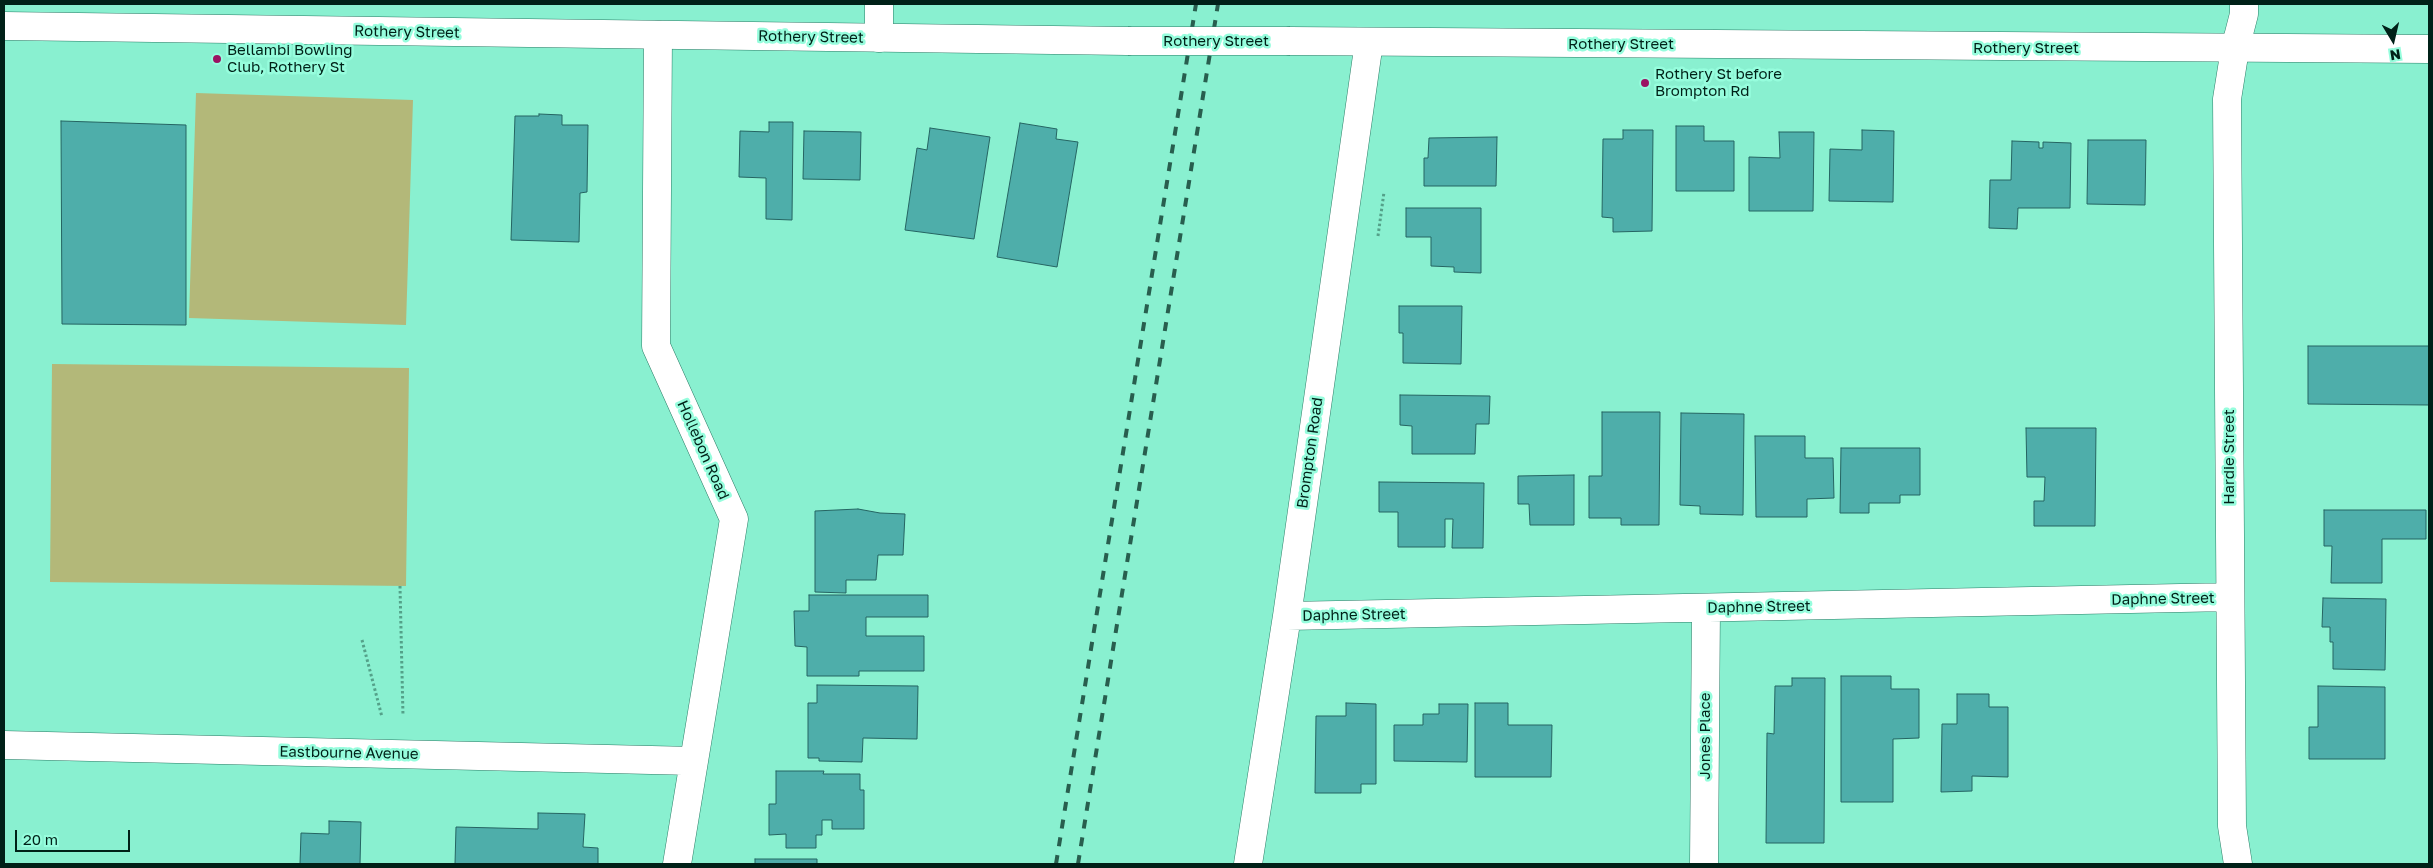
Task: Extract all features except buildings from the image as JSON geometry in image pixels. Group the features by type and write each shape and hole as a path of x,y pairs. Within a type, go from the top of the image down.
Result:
{"street":[{"path":"879,4 879,38"},
{"name":"Hardie Street","path":"2238,864 2232,826 2226,99 2235,49 2244,14 2244,4"},
{"name":"Rothery Street","path":"4,26 1128,41 2429,49"},
{"name":"Hollebon Road","path":"658,35 656,346 734,519 677,864"},
{"name":"Brompton Road","path":"1248,864 1287,616 1368,42"},
{"name":"Daphne Street","path":"1287,616 2230,597"},
{"name":"Jones Place","path":"1704,864 1706,608"},
{"name":"Eastbourne Avenue","path":"4,745 694,761"}],"path":[{"path":"400,586 403,716"},
{"path":"362,640 382,716"}],"green space":[{"path":"196,93 413,100 406,325 189,318"},
{"path":"52,364 409,368 406,586 50,582"}],"railway":[{"path":"1056,864 1196,4"},
{"path":"1078,864 1218,4"}],"place":[{"name":"Bellambi Bowling Club, Rothery St","path":"217,59"},
{"name":"Rothery St before Brompton Rd","path":"1645,83"}]}
